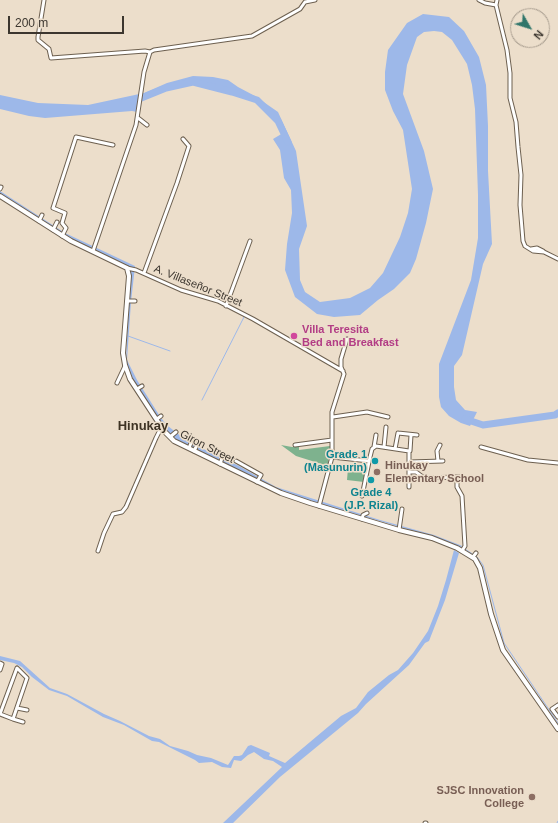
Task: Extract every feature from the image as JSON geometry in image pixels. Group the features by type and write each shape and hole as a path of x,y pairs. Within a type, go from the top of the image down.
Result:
{"street":[{"path":"44,0 38,40 49,48 51,58 145,51 150,52 154,50 252,36 300,8 304,2 315,0"},
{"path":"479,0 496,5"},
{"path":"497,0 496,5 507,50 510,73 510,98 516,122 521,175 521,229 523,241 525,246 531,248 533,251 544,252 558,259"},
{"path":"93,249 138,118 144,72 150,52"},
{"path":"138,118 148,125"},
{"path":"63,234 66,228 62,223 65,213 53,208 76,137 113,145"},
{"path":"144,273 189,146 183,139"},
{"path":"0,196 53,229 129,269"},
{"path":"39,220 42,215"},
{"path":"53,229 57,222"},
{"path":"226,306 250,242"},
{"name":"A. Villaseñor Street","path":"129,269 144,273 181,290 218,301 253,319 343,371"},
{"name":"Giron Street","path":"129,269 129,301 124,346 125,366 130,379 159,418 161,428 170,437 190,446 196,447 220,463 258,480 281,493 399,527 457,548 473,558"},
{"path":"129,301 135,301"},
{"path":"319,504 332,457 332,412 344,374 341,367 341,359 347,339"},
{"path":"117,383 125,366"},
{"path":"137,389 142,386"},
{"path":"332,417 367,412 388,417"},
{"path":"98,551 104,533 113,514 122,512 125,508 161,428"},
{"path":"384,447 386,428"},
{"path":"170,437 176,432"},
{"path":"395,449 398,432 417,435"},
{"path":"362,496 376,435"},
{"path":"410,451 411,435"},
{"path":"295,445 332,440"},
{"path":"438,461 437,452 440,445"},
{"path":"374,447 376,446 409,451 409,487"},
{"path":"481,447 528,460 558,462"},
{"path":"220,463 222,457"},
{"path":"332,457 369,461"},
{"path":"236,461 261,475 258,480"},
{"path":"409,462 443,461"},
{"path":"409,472 416,472 424,478 458,477 457,487 462,496 465,546 462,551"},
{"path":"399,527 402,509"},
{"path":"362,517 367,513"},
{"path":"476,552 473,558 480,568 491,614 504,650 558,729"},
{"path":"0,663 2,664 0,670"},
{"path":"13,719 27,678 17,668 0,714 13,719 23,722"},
{"path":"558,705 552,709 558,717"},
{"path":"17,708 27,710"}],"green space":[{"path":"281,445 292,447 299,446 299,450 330,446 328,466 296,456"},
{"path":"348,468 367,470 364,482 347,480"}],"water":[{"path":"423,14 449,17 464,31 479,57 486,85 488,171 492,244 483,264 462,355 454,366 454,387 456,400 465,410 477,412 470,426 449,416 441,407 439,397 439,364 471,280 478,238 475,109 472,85 467,64 452,40 442,32 424,32 417,37 407,65 403,94 424,151 433,189 426,223 416,259 410,273 394,289 360,315 334,317 317,314 295,297 285,270 292,213 291,190 284,178 280,150 273,139 283,133 278,121 257,100 193,82 166,88 139,99 140,111 137,112 132,111 45,118 0,109 0,95 38,103 88,105 144,93 167,83 193,76 213,77 228,80 278,112 296,151 307,226 299,249 300,280 305,292 320,302 350,298 370,288 383,273 400,237 408,213 412,189 403,130 393,111 385,90 385,72 388,50 407,23"},
{"path":"0,191 65,233 135,266 127,360 137,380 161,418 178,434 195,445 239,466 276,487 380,520 434,535 460,545 462,546 461,548 431,536 287,494 176,441 166,433 135,384 126,362 130,268 65,236 0,194"},
{"path":"454,550 459,553 445,600 429,641 425,643 409,665 358,713 280,777 233,823 223,823 282,767 273,761 264,759 254,752 241,761 234,760 231,768 222,767 212,762 199,763 159,742 152,741 124,725 103,717 67,696 49,690 22,667 14,663 0,660 0,656 20,661 50,688 67,694 149,736 160,739 170,746 211,758 228,765 234,756 242,755 248,746 251,745 270,753 269,756 285,763 341,716 356,708 368,692 389,675 398,670 413,653 428,631 438,606"}],"waterway":[{"path":"134,101 166,88 193,82 232,92 257,100 278,121 288,142"},
{"path":"202,400 244,317"},
{"path":"128,336 170,351"},
{"path":"465,419 483,425 555,415 558,413"},
{"path":"465,549 477,557 483,565 504,643 558,723"}],"place":[{"name":"Villa Teresita Bed and Breakfast","path":"294,336"},
{"name":"Grade 1 (Masunurin)","path":"375,461"},
{"name":"Hinukay Elementary School","path":"377,472"},
{"name":"Grade 4 (J.P. Rizal)","path":"371,480"},
{"name":"SJSC Innovation College","path":"532,797"}],"district":[{"name":"Hinukay","path":"143,426"}]}
